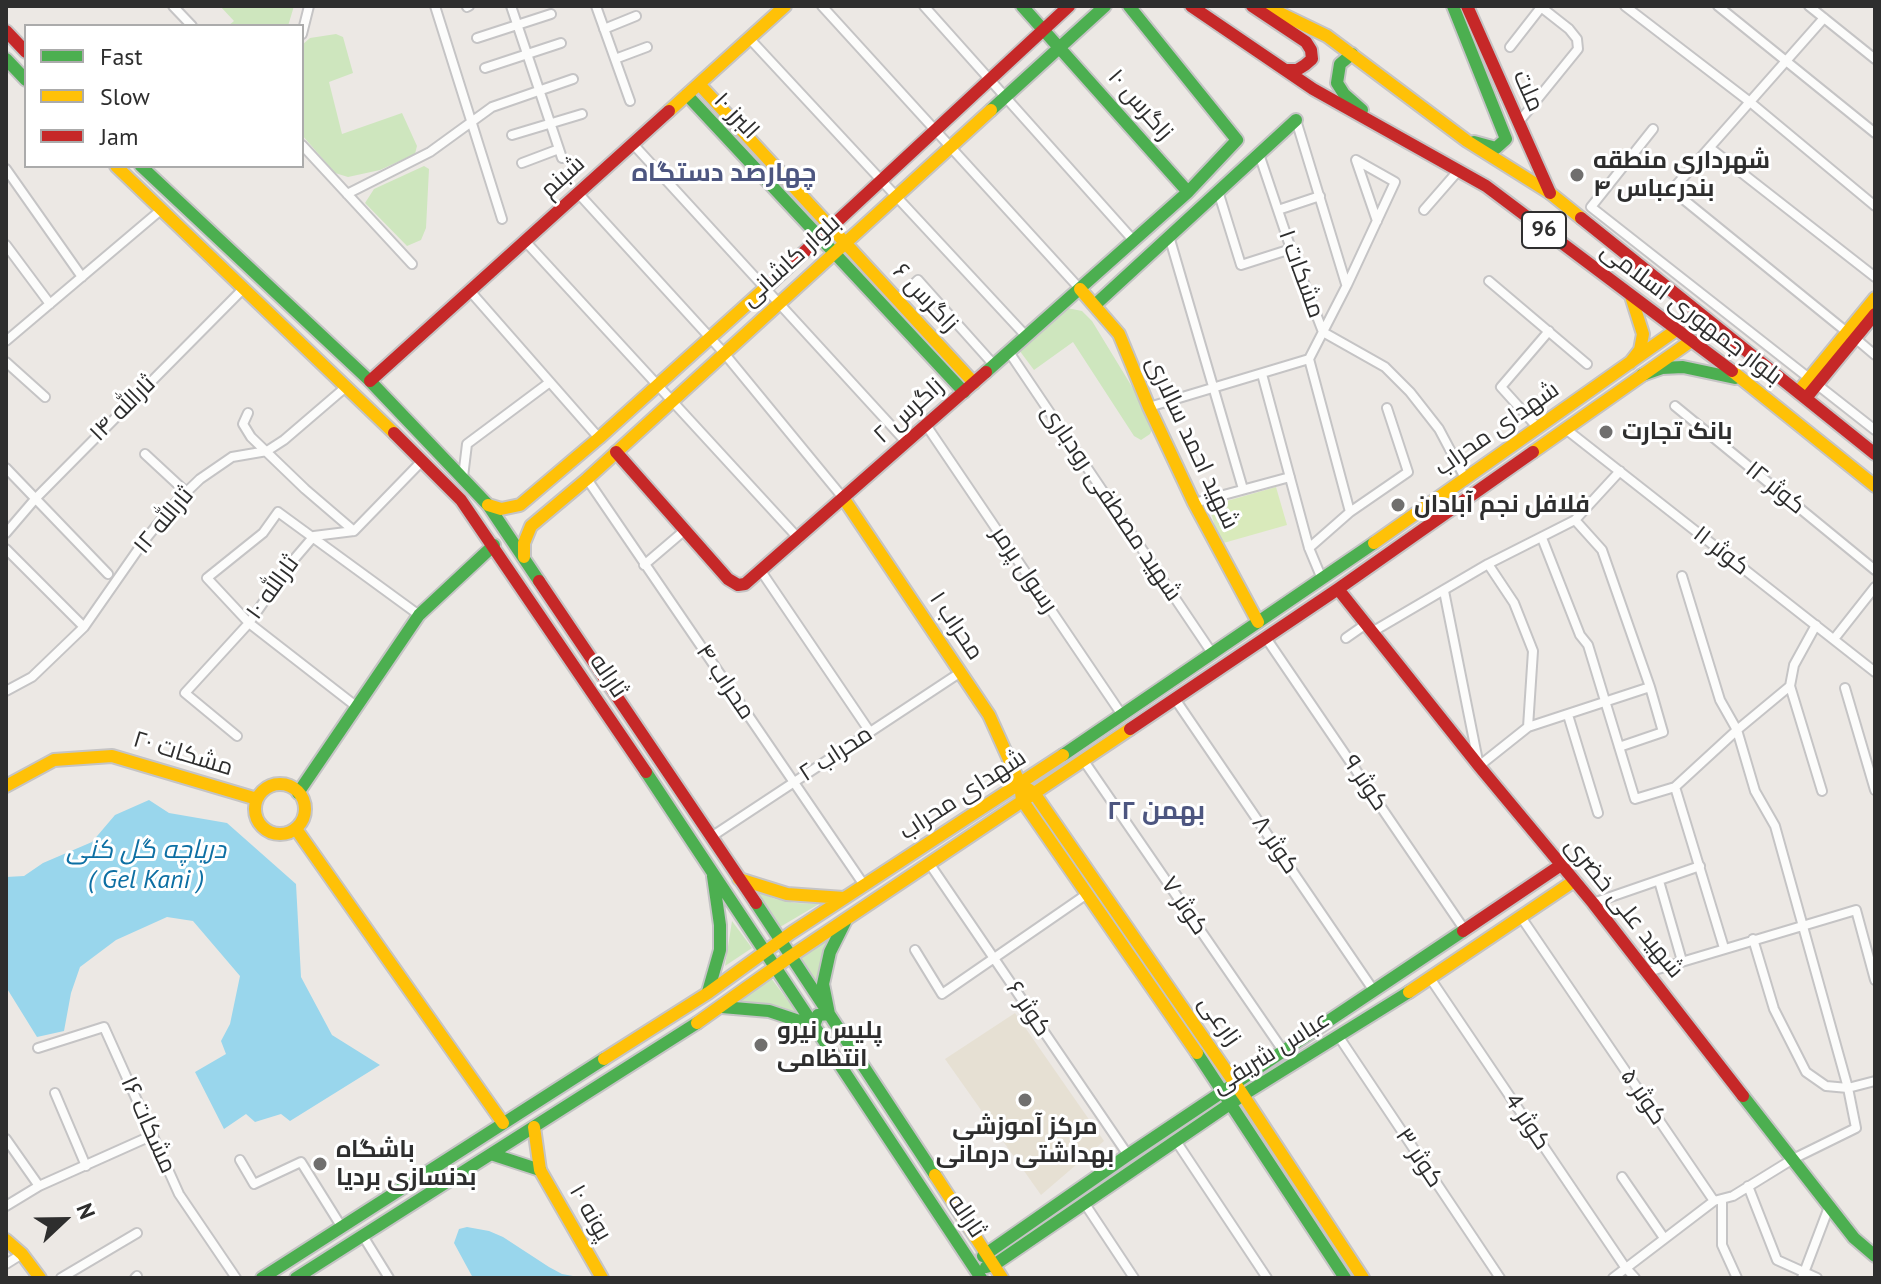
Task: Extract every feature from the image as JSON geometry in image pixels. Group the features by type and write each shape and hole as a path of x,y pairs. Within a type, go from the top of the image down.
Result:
{"main road":[{"name":"شبنم","path":"370,381 785,6"},
{"name":"زاگرس ۱۰","path":"1022,6 1188,192"},
{"name":"بلوار کاشانی","path":"520,505 710,338 1069,6"},
{"name":"بلوار کاشانی","path":"531,526 587,479 1105,6"},
{"name":"زاگرس ۲","path":"616,452 728,579 738,585 745,584 799,539 1188,192 1237,140 1129,6"},
{"name":"بلوار جمهوری اسلامی","path":"1191,6 1313,89 1486,186 1743,380 1875,486"},
{"path":"1252,6 1306,42 1311,50 1312,59 1305,65 1297,70 1287,70"},
{"name":"بلوار جمهوری اسلامی","path":"1265,6 1327,36 1467,141 1550,193 1875,454"},
{"name":"ملت","path":"1453,6 1506,139 1496,148 1467,141"},
{"name":"ملت","path":"1467,6 1550,193"},
{"path":"6,31 24,50"},
{"path":"1352,54 1340,64 1337,83 1344,94 1381,127"},
{"path":"6,59 24,78"},
{"name":"البرز ۱۰","path":"699,84 844,243"},
{"name":"البرز ۱۰","path":"687,95 833,253"},
{"path":"1096,304 1296,120"},
{"path":"1504,129 1518,123"},
{"name":"ثاراله","path":"118,168 347,386 461,500 712,869 978,1274"},
{"name":"ثاراله","path":"143,168 370,381 488,505 791,956 1002,1278"},
{"name":"زاگرس ۶","path":"844,243 897,300 969,388"},
{"name":"زاگرس ۶","path":"833,253 887,311 969,388"},
{"name":"شهید احمد سالاری","path":"1080,289 1119,334 1194,503 1258,622"},
{"path":"1630,363 1640,350 1643,334 1631,296"},
{"path":"1852,336 1875,298"},
{"path":"887,311 897,300"},
{"path":"1802,395 1875,314"},
{"name":"شهدای محراب","path":"262,1278 708,993 780,940 1020,784 1322,579 1676,330"},
{"path":"1662,340 1673,339 1677,345 1675,353"},
{"name":"شهدای محراب","path":"296,1278 722,1007 774,967 1338,589 1691,341"},
{"path":"1642,375 1662,368 1683,367 1743,380"},
{"name":"محراب ۱","path":"844,499 989,715 1020,784"},
{"path":"488,505 501,509 520,505 521,516 531,526 524,543 524,557"},
{"path":"298,793 419,615 494,545"},
{"name":"شهید علی خضری","path":"1338,589 1648,972 1829,1207 1854,1238 1875,1256"},
{"name":"مشکات ۲۰","path":"6,786 54,760 112,756 257,799"},
{"path":"1020,784 1028,796"},
{"path":"276,785 288,786 298,793 304,811 296,829 284,834 265,830 255,813 257,799 264,790 276,785"},
{"name":"زارعی","path":"1028,796 1087,894 1223,1091 1345,1278"},
{"name":"زارعی","path":"1028,796 1235,1083 1363,1278"},
{"path":"296,829 503,1123"},
{"path":"697,847 711,837"},
{"name":"عباس شریفی","path":"986,1252 1561,865"},
{"path":"708,993 720,950 720,925 712,869"},
{"path":"739,879 787,894 844,898"},
{"name":"عباس شریفی","path":"994,1265 1243,1095 1339,1037 1574,881"},
{"path":"722,1007 769,1011 814,1026 818,1015 829,1014 823,984 830,952 847,918"},
{"path":"1396,976 1407,993"},
{"path":"491,1154 540,1170 534,1127"},
{"name":"پونه ۱۰","path":"540,1170 602,1278"},
{"path":"6,1240 22,1254 40,1278"},
{"path":"978,1274 986,1252"},
{"path":"978,1274 994,1265"}],"street":[{"path":"173,6 190,24"},
{"path":"435,6 502,219"},
{"path":"511,6 561,154 522,163"},
{"path":"596,6 630,101"},
{"path":"822,6 1080,289"},
{"path":"924,6 1007,95 1134,241"},
{"path":"1625,6 1750,102 1875,206"},
{"path":"1718,6 1875,133"},
{"path":"1809,6 1875,59"},
{"path":"1510,47 1542,7 1577,39 1578,49 1518,123"},
{"path":"477,38 551,14"},
{"path":"604,29 636,16"},
{"path":"1824,18 1672,190 1875,355"},
{"path":"749,38 1026,336"},
{"path":"485,68 561,43"},
{"path":"615,59 647,47"},
{"path":"347,194 430,152 492,107 573,79"},
{"path":"512,135 582,114"},
{"path":"1296,120 1347,285"},
{"path":"1653,129 1591,207 1875,430"},
{"path":"633,144 907,443"},
{"path":"304,147 412,264"},
{"path":"1710,148 1875,277"},
{"name":"مشکات ۱","path":"1259,154 1323,332 1385,367 1410,392 1439,429 1465,478"},
{"path":"1350,512 1309,359 1347,285 1377,221 1395,182 1356,160 1377,221"},
{"path":"6,169 82,277"},
{"path":"1424,210 1458,171"},
{"path":"1218,191 1241,265 1291,249"},
{"path":"578,193 724,353 844,499"},
{"path":"1278,210 1320,196"},
{"path":"7,339 162,209"},
{"path":"1169,236 1243,489"},
{"path":"525,241 799,539"},
{"path":"6,245 50,304"},
{"path":"897,300 918,280 994,365"},
{"path":"1489,281 1587,364"},
{"name":"ثارالله ۱۴","path":"6,533 36,498 244,288"},
{"path":"470,291 599,438"},
{"path":"1538,428 1501,387 1549,331"},
{"name":"شهید مصطفی رودباری","path":"1009,352 1212,653"},
{"path":"1149,407 1309,359"},
{"path":"6,362 45,397"},
{"path":"1262,374 1309,548 1322,579"},
{"path":"463,477 467,444 550,382"},
{"name":"ثارالله ۱۲","path":"6,690 32,677 84,627 144,541 200,479 232,457 267,451 347,386"},
{"name":"کوثر ۱۲","path":"1675,406 1875,570"},
{"path":"1309,548 1350,512 1408,472 1387,408"},
{"path":"248,413 243,424 246,431 305,489 354,531 422,461"},
{"name":"رسول پرمر","path":"926,425 1122,715"},
{"name":"کوثر ۱۱","path":"1567,430 1875,672"},
{"path":"145,454 186,492"},
{"path":"6,468 108,574"},
{"path":"1346,638 1444,591 1488,564 1575,520 1620,471"},
{"path":"1194,503 1290,477"},
{"name":"محراب ۴","path":"587,479 864,885"},
{"path":"357,707 249,623 207,578 263,533 278,512 419,615"},
{"path":"1575,520 1602,550 1663,732 1619,747"},
{"path":"644,565 685,530"},
{"name":"ثارالله ۱۰","path":"237,736 185,693 249,623 290,564 314,536 354,531"},
{"path":"1542,538 1580,635 1588,645 1635,799 1675,787 1790,686"},
{"path":"6,549 84,627"},
{"path":"1488,564 1514,603 1533,651 1528,727"},
{"path":"761,571 870,732"},
{"path":"1613,1278 1718,1200 1733,1196 1793,1159 1856,1128 1848,1088 1775,826 1755,791 1737,730 1720,700 1682,576"},
{"path":"1834,639 1875,587"},
{"path":"1444,591 1479,766 1528,727 1650,687"},
{"path":"1816,625 1794,665 1790,686 1822,791"},
{"name":"کوثر ۹","path":"1266,638 1464,929"},
{"name":"محراب ۲","path":"711,837 961,672"},
{"path":"1845,688 1875,790"},
{"name":"کوثر ۸","path":"1175,699 1374,991"},
{"path":"1568,715 1598,813"},
{"name":"کوثر ۷","path":"1084,761 1284,1052"},
{"path":"1675,787 1724,948"},
{"name":"کوثر ۶","path":"929,863 1128,1155"},
{"path":"1593,903 1700,866"},
{"path":"1659,881 1682,961"},
{"path":"915,950 942,994 1087,894"},
{"path":"1648,972 1856,910 1870,945 1875,980"},
{"name":"کوثر ۵","path":"1521,917 1718,1200"},
{"path":"1753,939 1774,1009 1806,1072 1826,1086 1848,1088 1875,1081"},
{"name":"کوثر 4","path":"1430,978 1635,1278"},
{"name":"مشکات ۱۶","path":"38,1048 104,1027 179,1194 236,1278"},
{"name":"کوثر ۳","path":"1339,1037 1500,1278"},
{"path":"55,1093 86,1166"},
{"path":"6,1206 39,1186 153,1135"},
{"path":"6,1139 39,1186"},
{"path":"1176,1141 1267,1278"},
{"path":"240,1160 254,1184 301,1162 341,1226"},
{"path":"1622,1177 1664,1238"},
{"path":"1748,1186 1777,1260 1803,1275 1817,1278"},
{"path":"1718,1200 1722,1245 1737,1278"},
{"path":"1085,1204 1134,1278"},
{"path":"1803,1275 1829,1207"},
{"path":"61,1278 137,1233"},
{"path":"363,1236 389,1278"},
{"path":"6,1264 22,1254"}],"shaded area":[{"name":"مرکز آموزشی بهداشتی درمانی","path":"1015,1013 1104,1141 1041,1195 945,1059"}],"green space":[{"path":"220,6 294,6 289,24 230,24 234,21"},
{"path":"336,34 343,37 353,73 329,82 342,134 402,113 417,146 415,154 380,170 348,177 335,173 304,137 304,43 310,38"},
{"path":"424,166 429,169 426,228 421,240 407,246 365,203 374,189"},
{"path":"1067,308 1082,311 1092,321 1151,418 1154,426 1150,434 1141,440 1134,436 1073,342 1034,370 1019,350"},
{"path":"1276,487 1287,525 1220,544 1209,506"},
{"path":"757,891 775,899 819,904 780,927"},
{"path":"732,921 752,948 725,966"},
{"path":"827,941 819,986 800,958"},
{"path":"771,978 797,1013 779,1006 735,1004"}],"water":[{"name":"دریاچه گل کنی ( Gel Kani )","path":"149,800 169,813 227,823 296,884 301,977 332,1035 380,1065 290,1121 281,1114 255,1122 246,1114 224,1129 195,1072 226,1054 221,1041 230,1024 240,976 193,921 167,917 116,940 80,967 71,993 64,1031 37,1037 6,987 6,877 24,876 43,863 92,842 115,815"},
{"path":"467,1227 503,1237 562,1274 584,1278 473,1278 454,1243 459,1229"}],"traffic: fast":[{"path":"1022,6 1188,192"},
{"path":"991,110 1105,6"},
{"path":"986,372 1188,192 1237,140 1129,6"},
{"path":"1453,6 1506,139 1496,148 1474,142"},
{"path":"1352,54 1340,64 1337,83 1362,110"},
{"path":"6,59 24,78"},
{"path":"687,95 964,392"},
{"path":"1096,304 1296,120"},
{"path":"143,168 370,381 488,505 539,581"},
{"path":"1642,375 1662,368 1683,367 1735,378"},
{"path":"1063,755 1374,543"},
{"path":"298,793 419,615 494,545"},
{"path":"646,772 981,1278"},
{"path":"708,992 720,950 713,876"},
{"path":"756,903 935,1175"},
{"path":"722,1007 769,1011 814,1026 818,1015 829,1014 823,984 830,952 845,922"},
{"path":"983,1256 1463,931"},
{"path":"986,1267 994,1265 1243,1095 1409,992"},
{"path":"296,1278 697,1023"},
{"path":"1197,1053 1345,1278"},
{"path":"262,1278 604,1059"},
{"path":"1743,1096 1854,1238 1875,1256"},
{"path":"491,1154 540,1170"}],"traffic: slow":[{"path":"669,111 785,6"},
{"path":"1265,6 1327,36 1467,141 1550,193 1581,218"},
{"path":"699,84 974,383"},
{"path":"524,557 524,543 531,526 587,479 991,110"},
{"path":"118,168 394,433"},
{"path":"488,505 501,509 520,505 773,281"},
{"path":"1080,289 1119,334 1194,503 1258,622"},
{"path":"1630,363 1640,350 1643,334 1631,296"},
{"path":"1798,392 1875,298"},
{"path":"1374,543 1676,330"},
{"path":"1533,452 1691,341"},
{"path":"1732,371 1875,486"},
{"path":"844,499 989,715 1020,784 1022,800 1197,1053"},
{"path":"697,1023 791,956 1130,729"},
{"path":"604,1059 708,993 791,933 1063,755"},
{"path":"6,786 54,760 112,756 257,799"},
{"path":"280,784 298,791 305,809 298,827 280,834 262,827 255,809 262,791 280,784"},
{"path":"1028,789 1034,793 1243,1095 1363,1278"},
{"path":"296,829 503,1123"},
{"path":"739,879 787,894 844,898"},
{"path":"1409,992 1574,881"},
{"path":"534,1127 540,1170 602,1278"},
{"path":"935,1175 1002,1278"},
{"path":"6,1240 22,1254 40,1278"}],"traffic: jam":[{"path":"773,281 1069,6"},
{"path":"1191,6 1313,89 1486,186 1732,371"},
{"path":"1252,6 1306,42 1311,50 1312,59 1305,65 1297,70 1287,70"},
{"path":"1467,6 1550,193"},
{"path":"6,31 24,50"},
{"path":"370,381 669,111"},
{"path":"1581,218 1875,454"},
{"path":"1806,398 1875,314"},
{"path":"616,452 728,579 738,585 745,584 986,372"},
{"path":"394,433 461,500 646,772"},
{"path":"1130,729 1338,589 1533,452"},
{"path":"539,581 756,903"},
{"path":"1338,589 1593,903 1743,1096"},
{"path":"1463,931 1561,865"}],"place":[{"name":"شهرداری منطقه ۴ بندرعباس","path":"1577,175"},
{"name":"بانک تجارت","path":"1606,432"},
{"name":"فلافل نجم آبادان","path":"1398,505"},
{"name":"پلیس نیرو انتظامی","path":"761,1045"},
{"name":"مرکز آموزشی بهداشتی درمانی","path":"1025,1100"},
{"name":"باشگاه بدنسازی بردیا","path":"320,1164"}],"district":[{"name":"چهارصد دستگاه","path":"724,174"},
{"name":"۲۲ بهمن","path":"1156,812"}]}
